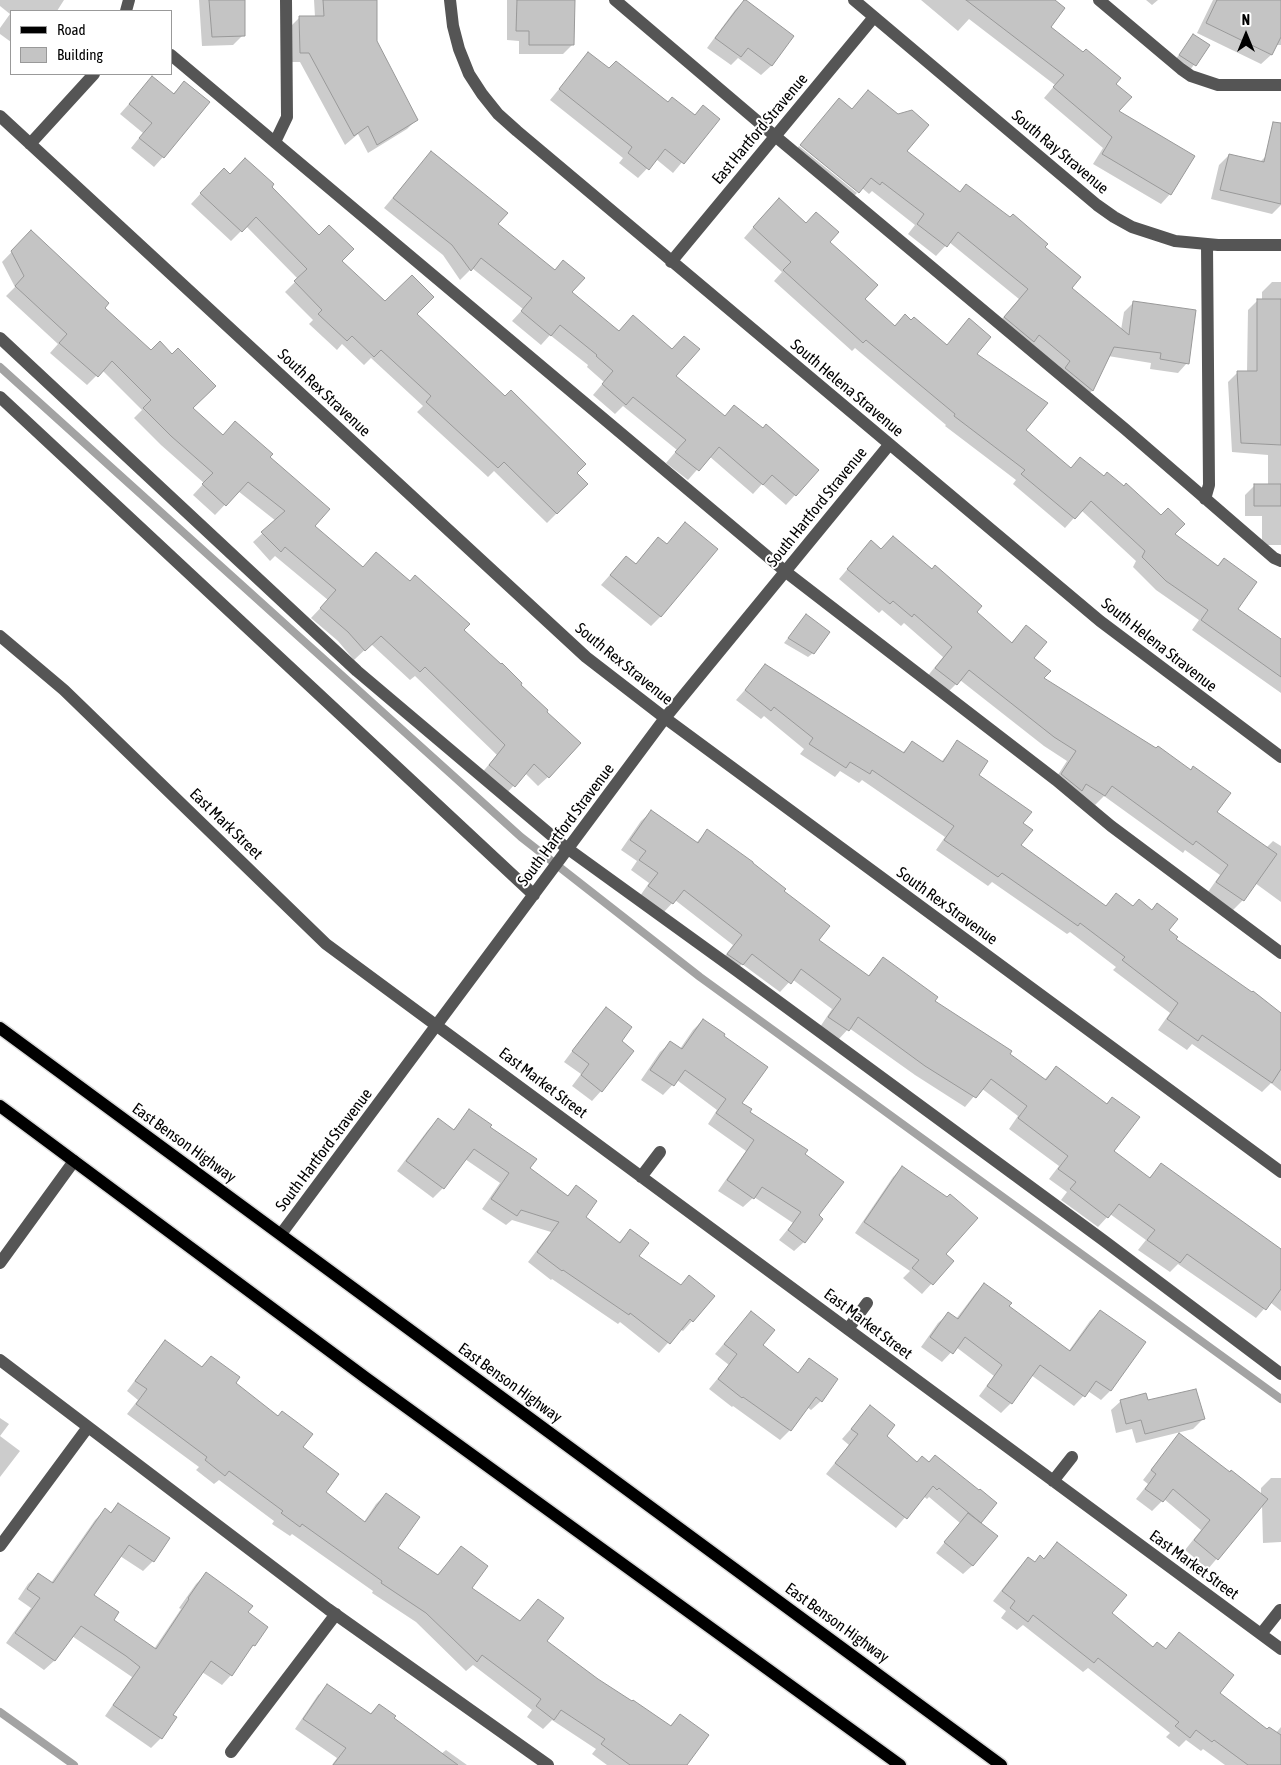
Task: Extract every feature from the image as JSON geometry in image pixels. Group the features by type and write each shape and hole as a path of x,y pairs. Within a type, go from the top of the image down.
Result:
{"main road":[{"name":"East Benson Highway","path":"0,1028 1001,1765"},
{"path":"0,1106 366,1378 900,1765"}],"street":[{"path":"275,142 287,116 286,0"},
{"name":"South Helena Stravenue","path":"450,0 453,26 459,49 474,81 498,114 671,262 1100,621 1281,757"},
{"path":"616,0 774,136 1125,429 1274,558 1281,561"},
{"name":"South Ray Stravenue","path":"854,0 1097,205 1114,217 1132,227 1175,241 1207,245 1281,245"},
{"path":"1099,0 1180,69 1191,76 1218,85 1281,85"},
{"name":"East Hartford Stravenue","path":"671,262 874,17"},
{"path":"172,56 786,572 1056,780 1111,826 1281,952"},
{"path":"30,144 93,75"},
{"name":"South Rex Stravenue","path":"0,116 586,657 665,718 1281,1172"},
{"path":"1205,499 1209,485 1207,245"},
{"path":"0,338 357,671 568,849 1103,1240 1281,1374"},
{"path":"0,397 534,895"},
{"name":"South Hartford Stravenue","path":"281,1234 665,718 889,445"},
{"name":"East Mark Street","path":"0,636 64,690 326,944 437,1025"},
{"name":"East Market Street","path":"437,1025 1281,1649"},
{"path":"641,1177 660,1152"},
{"path":"0,1263 74,1161"},
{"path":"848,1329 867,1303"},
{"path":"0,1360 336,1614 548,1765"},
{"path":"0,1546 88,1427"},
{"path":"1052,1481 1072,1457"},
{"path":"1261,1634 1280,1610"},
{"path":"231,1752 336,1614"}],"building":[{"path":"209,0 245,0 245,36 212,37"},
{"path":"323,0 377,0 377,41 418,120 377,145 368,126 354,136 309,53 300,53 299,16 324,16"},
{"path":"517,0 575,0 574,45 529,45 529,31 516,31"},
{"path":"744,0 794,36 772,66 748,48 741,57 715,38"},
{"path":"966,0 1055,0 1065,8 1051,27 1083,52 1086,49 1121,78 1116,84 1132,97 1119,111 1195,156 1171,195 1102,154 1112,137 1053,87 1064,75"},
{"path":"1217,0 1281,0 1281,37 1272,55 1206,23"},
{"path":"1193,34 1210,45 1196,66 1179,55"},
{"path":"588,52 609,68 616,61 668,102 672,97 695,115 703,105 720,119 684,164 665,149 649,170 628,153 632,147 559,89"},
{"path":"152,76 174,94 184,81 210,102 164,158 139,138 152,123 129,104"},
{"path":"868,90 898,114 912,110 929,125 907,151 960,192 966,184 1010,217 1013,214 1048,244 1045,247 1081,277 1072,288 1129,335 1133,301 1196,310 1189,364 1160,359 1161,353 1114,347 1093,391 1065,368 1070,361 1039,335 1034,342 1004,317 1028,289 958,232 947,247 917,224 924,214 882,182 880,185 871,178 859,193 800,145 839,98 852,109"},
{"path":"1273,122 1281,123 1281,204 1220,190 1229,154 1264,162"},
{"path":"431,151 508,213 498,224 555,270 563,260 585,278 572,292 619,331 633,315 672,349 684,336 700,349 676,376 725,416 734,405 763,428 766,424 819,470 796,496 772,475 763,485 719,447 699,471 675,452 686,440 633,397 626,405 602,384 613,371 597,355 560,325 551,336 521,311 532,298 481,258 471,271 452,245 393,198"},
{"path":"245,158 274,184 272,187 319,235 329,225 354,249 342,261 385,301 412,275 434,297 417,314 505,396 511,390 586,464 577,473 588,484 557,514 504,462 498,468 426,402 431,396 381,350 374,357 352,336 347,341 318,314 322,310 294,281 307,269 256,217 242,232 200,193 224,168 230,174"},
{"path":"779,198 806,223 816,212 839,232 830,242 878,285 865,299 895,326 905,314 911,320 914,317 947,345 969,318 991,337 977,354 1048,403 1026,430 1071,468 1080,457 1104,476 1107,472 1124,486 1126,483 1161,515 1168,508 1185,524 1175,534 1218,566 1224,558 1257,582 1238,609 1281,639 1281,677 1201,620 1208,610 1166,581 1142,557 1145,551 1091,501 1075,519 1021,474 1025,470 954,416 955,414 866,340 863,343 783,270 791,262 753,227"},
{"path":"31,230 109,303 105,308 151,350 160,341 172,354 178,348 216,386 193,408 223,435 235,421 273,454 270,457 330,509 315,526 363,567 376,552 410,581 415,575 470,624 464,630 502,663 522,683 521,685 548,710 547,712 581,743 549,778 534,764 515,787 489,765 505,745 425,667 420,672 381,636 365,651 348,632 320,608 336,590 285,547 281,552 261,532 285,511 248,482 226,506 202,484 213,473 143,408 151,400 112,361 98,377 59,343 67,334 15,286 24,276 11,251"},
{"path":"1257,299 1281,299 1281,445 1241,443 1237,371 1257,371"},
{"path":"1254,484 1281,484 1281,506 1254,506"},
{"path":"685,522 718,549 661,617 610,575 626,556 636,564 658,537 667,544"},
{"path":"893,536 932,569 935,565 982,606 977,612 1012,643 1026,625 1047,642 1034,658 1051,671 1044,678 1156,748 1158,746 1191,770 1193,766 1231,793 1217,812 1277,854 1244,901 1216,882 1228,865 1196,841 1193,845 1112,786 1105,796 1086,784 1082,791 1061,774 1076,751 1054,737 969,670 957,685 935,668 952,647 914,614 912,617 893,601 890,604 847,569 871,540 881,549"},
{"path":"806,614 830,632 814,654 788,638"},
{"path":"765,664 904,753 912,741 943,762 957,740 988,761 979,775 1032,812 1023,823 1033,830 1021,845 1106,906 1116,893 1133,906 1139,899 1152,910 1157,903 1178,919 1169,930 1178,937 1176,939 1253,991 1281,1013 1281,1069 1272,1083 1202,1035 1198,1041 1167,1019 1178,1003 1122,960 1125,957 1080,923 1078,926 1002,873 998,877 944,840 954,826 872,770 870,774 850,762 846,768 809,744 813,738 774,707 771,711 745,690"},
{"path":"651,810 698,843 707,829 753,862 786,889 784,891 830,926 819,940 869,976 883,957 938,997 935,1001 1012,1051 1010,1054 1046,1080 1056,1066 1107,1104 1112,1097 1140,1117 1114,1151 1150,1178 1161,1163 1281,1249 1281,1289 1266,1310 1187,1254 1180,1263 1147,1240 1155,1230 1119,1204 1108,1218 1070,1189 1076,1182 1058,1169 1068,1156 1018,1118 1027,1106 991,1079 976,1098 925,1066 858,1017 849,1031 828,1017 841,999 801,969 791,984 752,954 743,965 727,954 742,935 684,890 673,904 648,886 658,873 639,860 646,851 630,840"},
{"path":"606,1007 632,1027 622,1041 634,1051 602,1092 581,1075 589,1064 572,1051"},
{"path":"703,1019 768,1067 742,1103 752,1109 750,1112 808,1150 805,1154 844,1182 819,1215 823,1219 805,1243 788,1230 801,1212 762,1187 754,1199 727,1180 754,1140 716,1113 726,1099 685,1070 674,1086 650,1070 670,1041 682,1049"},
{"path":"469,1109 492,1125 490,1127 537,1159 530,1168 568,1196 576,1185 597,1201 586,1217 620,1243 630,1229 649,1243 639,1256 681,1285 689,1275 715,1296 693,1322 690,1319 670,1344 630,1313 629,1315 562,1271 537,1252 559,1222 521,1210 517,1216 491,1199 509,1173 474,1149 444,1189 406,1161 438,1118 454,1130"},
{"path":"902,1166 947,1197 950,1194 978,1218 946,1254 954,1261 933,1285 912,1268 919,1260 864,1222"},
{"path":"984,1283 1012,1303 1009,1306 1070,1351 1100,1310 1146,1342 1111,1391 1096,1381 1085,1397 1040,1365 1012,1404 987,1386 1002,1365 965,1337 953,1354 930,1337 948,1312 958,1319"},
{"path":"751,1311 775,1330 763,1345 798,1373 809,1358 838,1379 822,1402 816,1397 791,1431 742,1398 718,1379 737,1354 724,1344"},
{"path":"165,1340 202,1367 211,1356 240,1377 236,1383 278,1416 282,1411 313,1434 303,1447 339,1474 326,1492 365,1522 386,1493 420,1517 398,1548 438,1575 461,1546 488,1566 472,1588 520,1621 538,1599 564,1618 547,1641 598,1679 671,1726 680,1714 709,1735 687,1765 630,1765 601,1744 605,1739 561,1710 554,1720 536,1706 541,1699 482,1655 477,1662 426,1613 381,1583 382,1581 302,1524 300,1527 281,1513 283,1511 229,1471 225,1476 205,1460 207,1457 136,1404 147,1389 135,1381"},
{"path":"1196,1389 1205,1419 1145,1434 1141,1420 1126,1424 1120,1400 1146,1393 1148,1400"},
{"path":"870,1405 895,1425 887,1436 917,1462 922,1456 929,1462 935,1455 997,1503 981,1523 939,1488 937,1490 933,1486 907,1519 835,1463 858,1434 851,1429"},
{"path":"1179,1433 1268,1499 1218,1560 1194,1540 1210,1520 1173,1489 1163,1502 1145,1489 1156,1474 1151,1470"},
{"path":"118,1503 170,1538 154,1562 129,1545 94,1595 119,1612 114,1620 156,1649 206,1572 253,1606 248,1612 268,1627 232,1676 211,1661 173,1715 177,1717 162,1739 113,1705 140,1667 126,1656 81,1626 55,1661 15,1633 40,1598 27,1589 38,1573 53,1583 105,1508 111,1513"},
{"path":"968,1513 998,1536 973,1566 944,1542"},
{"path":"1057,1542 1127,1595 1112,1613 1153,1647 1157,1642 1166,1649 1179,1632 1234,1675 1220,1693 1267,1729 1269,1727 1281,1735 1281,1765 1248,1765 1214,1740 1212,1742 1196,1730 1190,1738 1175,1726 1179,1722 1098,1658 1094,1663 1033,1615 1028,1622 1010,1608 1015,1601 1002,1591 1028,1557 1035,1562 1040,1555 1044,1559"},
{"path":"327,1684 371,1714 379,1704 396,1716 394,1718 458,1765 333,1765 346,1748 303,1719"}],"waterway":[{"path":"0,367 521,837 700,977 1281,1399"},
{"path":"0,1712 74,1765"}]}
